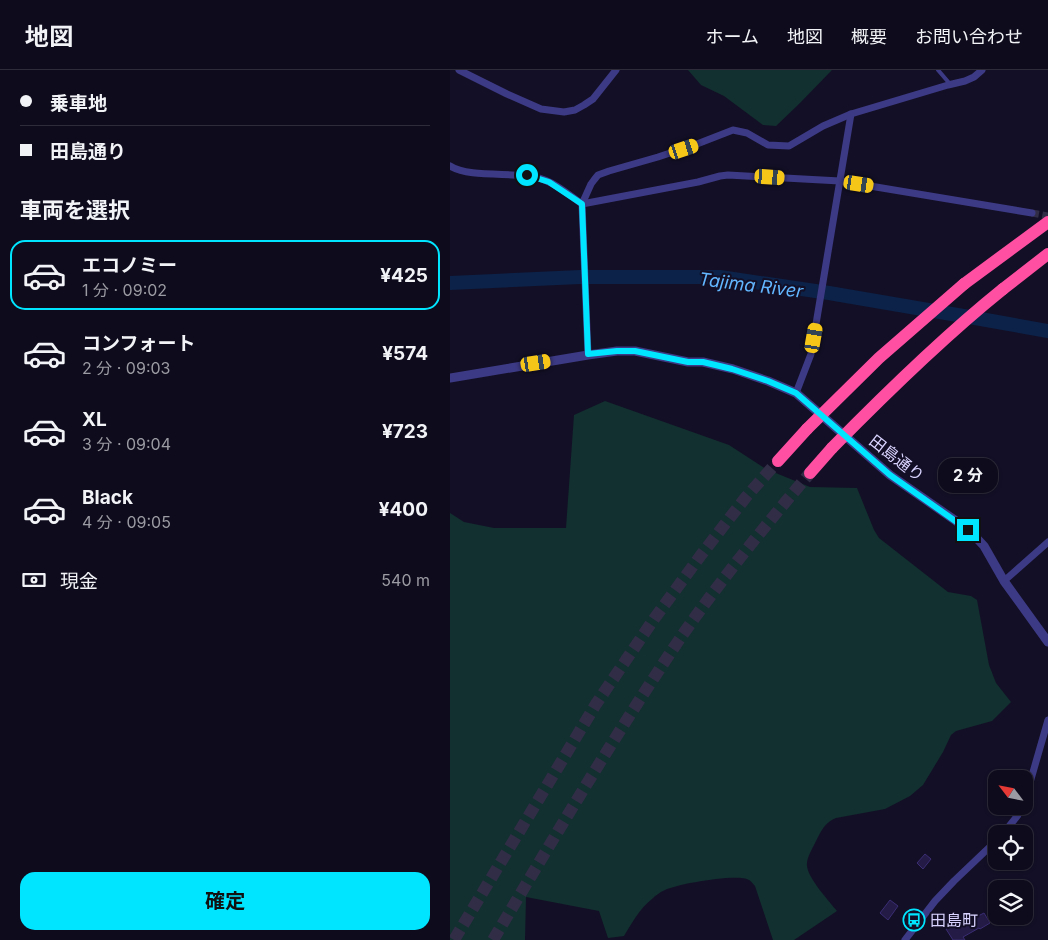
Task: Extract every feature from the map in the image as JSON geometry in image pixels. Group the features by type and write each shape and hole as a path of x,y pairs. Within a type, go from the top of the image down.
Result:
{"highway":[{"path":"778,461 807,429 879,358 964,284 1048,222"},
{"path":"810,473 832,448 910,370 983,305 1048,254"}],"street":[{"path":"460,70 541,109 564,112 575,110 593,99 616,70"},
{"path":"588,354 582,204 591,184 598,175 697,144 733,130 747,133 768,145 789,146 822,126 851,114 965,81 974,77 982,70"},
{"path":"796,393 811,354 851,114"},
{"path":"450,166 461,171 527,175 541,178 556,185 582,204 728,175 840,181 1032,213"},
{"name":"田島通り","path":"450,378 588,354 635,351 688,362 703,362 732,369 796,393 890,475 968,530 984,546 1004,581 1048,642"},
{"path":"1004,581 1048,542"},
{"path":"1033,772 1048,720"},
{"path":"905,940 935,901 988,849"}],"lane":[{"path":"938,70 950,84"}],"green space":[{"path":"688,70 832,70 776,126 763,125 724,96 701,85"},
{"path":"605,401 729,445 766,469 810,487 857,488 879,538 948,592 971,596 977,600 989,665 996,683 1011,702 992,721 956,731 951,735 923,785 910,796 885,809 836,818 826,824 810,853 807,866 815,883 837,911 794,940 773,940 755,886 749,880 733,878 694,882 663,891 644,907 624,936 608,938 599,911 526,897 525,940 450,940 450,513 464,522 494,528 566,528 574,415"}],"building":[{"path":"925,854 931,859 923,869 917,863"},
{"path":"890,900 898,906 888,920 880,913"},
{"path":"984,913 988,920 988,924 963,937 965,940 953,940 946,929 972,915 974,918"}],"waterway":[{"name":"Tajima River","path":"450,283 580,277 720,277 829,293 1048,331"}],"tunnel":[{"path":"1032,213 1048,216"},
{"path":"454,940 596,704 654,619 701,555 746,497 778,461"},
{"path":"493,940 607,751 679,640 742,555 810,473"}],"place":[{"name":"田島町","path":"914,920"}],"route":[{"path":"527,175 541,178 556,185 582,204 588,354 635,351 688,362 703,362 732,369 796,393 890,475 968,530"}]}
